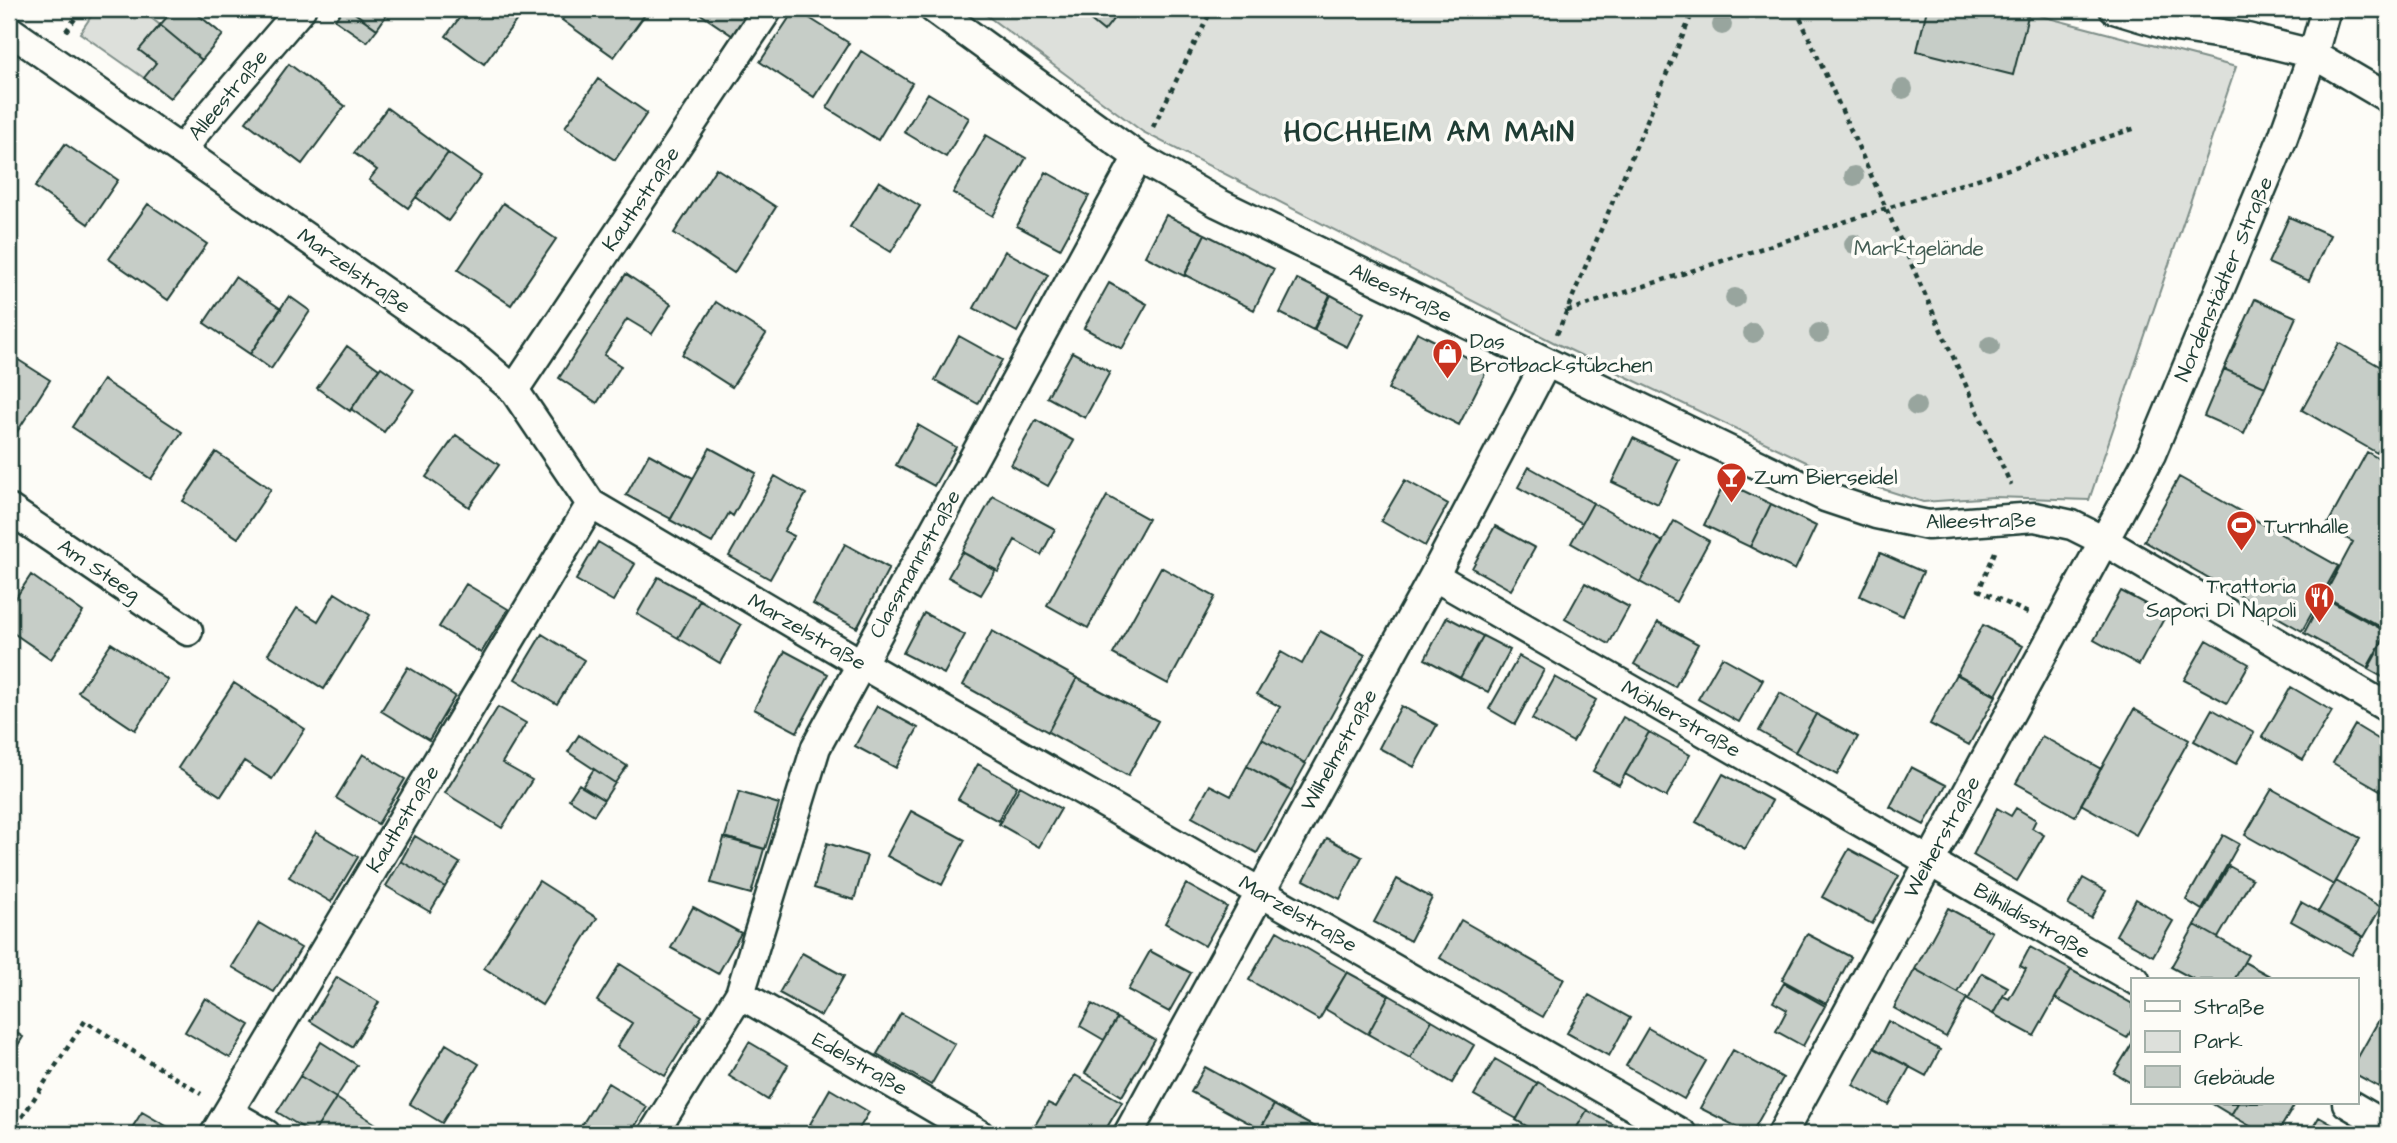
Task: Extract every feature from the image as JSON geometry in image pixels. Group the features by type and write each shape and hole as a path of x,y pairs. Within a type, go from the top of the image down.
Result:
{"street":[{"name":"Alleestraße","path":"183,150 301,9"},
{"name":"Kauthstraße","path":"514,390 768,9"},
{"name":"Alleestraße","path":"934,9 1138,157 1218,203 1546,363 1838,501 1876,514 1928,524 2012,506 2035,517 2072,525 2104,541 2388,708"},
{"path":"2114,9 2170,26 2248,38 2313,54 2388,98"},
{"name":"Nordenstädter Straße","path":"2104,541 2151,454 2282,140 2326,9"},
{"name":"Marzelstraße","path":"9,30 470,352 514,390 590,504 860,663 1682,1134"},
{"name":"Classmannstraße","path":"653,1134 740,994 817,747 860,663 1138,157"},
{"name":"Wilhelmstraße","path":"1128,1134 1434,576 1546,363"},
{"name":"Kauthstraße","path":"222,1123 590,504"},
{"name":"Am Steeg","path":"9,509 188,631"},
{"name":"Weiherstraße","path":"1782,1134 2104,541"},
{"name":"Möhlerstraße","path":"1434,576 1929,861"},
{"name":"Bilhildisstraße","path":"1929,861 2132,978"},
{"name":"Edelstraße","path":"740,994 979,1134"},
{"path":"2349,1104 2388,1127"},
{"path":"222,1123 266,1134"}],"path":[{"path":"1138,157 1212,9"},
{"path":"1546,363 1694,9"},
{"path":"1796,9 1886,208 2012,506 1979,590 2057,627"},
{"path":"1567,311 2136,128"},
{"path":"10,1134 85,1021 222,1123"}],"green space":[{"path":"96,9 140,9 160,25 156,63 144,78 80,33"},
{"name":"Marktgelände","path":"978,9 2025,9 2041,16 2236,67 2089,500 1994,497 1923,502 1821,469 1553,342 1143,132"}],"building":[{"path":"174,9 191,9 223,35 202,60 160,25"},
{"path":"343,9 349,9 377,29 367,42 335,20"},
{"path":"349,9 376,9 386,16 377,29"},
{"path":"376,9 391,9 386,16"},
{"path":"466,9 525,9 484,64 446,36"},
{"path":"570,9 633,9 644,16 614,57 562,20"},
{"path":"693,9 752,9 733,36"},
{"path":"795,9 849,43 814,97 760,62"},
{"path":"1077,9 1121,9 1104,31"},
{"path":"1927,9 2000,9 2028,16 2013,75 1917,51"},
{"path":"160,25 202,60 170,98 144,78 156,63 139,50"},
{"path":"861,51 912,83 878,140 827,108"},
{"path":"289,64 345,106 302,164 246,122"},
{"path":"598,79 647,113 615,160 565,127"},
{"path":"928,93 969,118 946,157 904,132"},
{"path":"387,108 448,153 408,208 369,180 377,170 354,153"},
{"path":"986,135 1026,158 993,216 953,193"},
{"path":"65,144 118,180 88,224 35,187"},
{"path":"448,153 481,176 448,221 416,197"},
{"path":"716,168 776,207 734,273 674,233"},
{"path":"1046,172 1089,196 1060,249 1017,226"},
{"path":"879,181 920,206 891,252 850,227"},
{"path":"503,203 556,239 511,305 458,270"},
{"path":"148,204 207,244 168,300 109,259"},
{"path":"1166,215 1205,234 1184,276 1145,256"},
{"path":"2289,217 2330,235 2309,281 2268,263"},
{"path":"1205,234 1274,269 1254,310 1185,275"},
{"path":"1005,251 1048,275 1017,332 974,308"},
{"path":"626,274 671,304 652,334 627,319 604,355 621,366 597,403 559,378"},
{"path":"235,277 281,309 250,354 204,323"},
{"path":"1297,279 1330,295 1313,330 1280,313"},
{"path":"1109,283 1147,304 1122,349 1084,328"},
{"path":"1331,295 1364,313 1347,347 1314,330"},
{"path":"289,296 310,311 271,369 250,354"},
{"path":"2255,299 2296,317 2265,387 2224,369"},
{"path":"716,302 766,334 732,387 682,355"},
{"path":"1417,332 1488,368 1459,425 1388,389"},
{"path":"959,336 1002,360 978,404 935,380"},
{"path":"2339,343 2388,371 2388,433 2377,453 2302,410"},
{"path":"347,346 379,369 350,411 317,388"},
{"path":"1072,352 1110,372 1085,418 1047,397"},
{"path":"9,354 50,380 17,432 9,427"},
{"path":"381,367 414,390 384,432 351,409"},
{"path":"2224,369 2265,387 2244,434 2204,416"},
{"path":"103,380 182,432 151,479 72,427"},
{"path":"1036,420 1074,441 1048,486 1011,465"},
{"path":"918,425 956,447 934,486 896,465"},
{"path":"456,435 499,465 469,507 426,477"},
{"path":"1633,438 1679,460 1658,504 1612,482"},
{"path":"710,448 756,473 733,516 729,513 712,543 670,520"},
{"path":"216,452 271,489 238,538 183,501"},
{"path":"2367,452 2388,464 2388,631 2324,596 2353,542 2326,527"},
{"path":"649,454 693,478 671,519 626,495"},
{"path":"1529,467 1593,503 1582,523 1518,487"},
{"path":"775,476 806,494 784,531 794,536 770,579 729,556"},
{"name":"Turnhalle","path":"2179,477 2338,566 2302,631 2144,541"},
{"path":"1405,480 1448,504 1425,546 1381,521"},
{"path":"1725,482 1771,504 1750,547 1704,525"},
{"path":"993,496 1055,529 1041,555 1015,540 998,572 962,552"},
{"path":"1107,496 1148,519 1088,628 1047,605"},
{"path":"1593,503 1663,542 1640,582 1571,543"},
{"path":"1771,504 1816,526 1795,570 1750,547"},
{"path":"1674,521 1709,541 1676,602 1640,582"},
{"path":"1495,526 1535,548 1511,590 1472,568"},
{"path":"598,542 635,564 613,601 576,580"},
{"path":"845,544 889,568 857,628 813,604"},
{"path":"962,552 996,570 981,595 948,577"},
{"path":"1880,553 1923,572 1903,616 1860,596"},
{"path":"1161,567 1215,597 1168,684 1113,654"},
{"path":"31,575 83,612 51,659 9,630 9,608"},
{"path":"658,577 700,600 678,638 637,614"},
{"path":"1585,583 1629,607 1609,644 1565,619"},
{"path":"466,584 508,609 481,653 439,627"},
{"path":"2121,591 2166,615 2139,665 2094,640"},
{"path":"335,593 370,615 324,689 268,654 297,608 318,621"},
{"path":"2323,597 2387,632 2367,668 2304,633"},
{"path":"700,600 741,625 720,663 678,638"},
{"path":"924,613 965,635 944,674 903,653"},
{"path":"1447,617 1483,636 1460,678 1425,659"},
{"path":"1658,622 1698,644 1675,687 1634,664"},
{"path":"1983,625 2023,646 1996,695 1957,674"},
{"path":"992,631 1077,678 1048,732 963,685"},
{"path":"1320,631 1365,655 1305,763 1262,739 1280,707 1257,694 1281,652 1302,664"},
{"path":"2388,632 2388,680 2368,669"},
{"path":"542,634 584,660 557,704 515,679"},
{"path":"1483,636 1510,650 1488,692 1460,678"},
{"path":"2207,640 2249,664 2227,703 2184,680"},
{"path":"111,643 168,680 135,730 78,692"},
{"path":"785,651 828,674 797,732 754,709"},
{"path":"1519,656 1544,670 1515,724 1489,709"},
{"path":"1722,657 1763,680 1739,722 1698,699"},
{"path":"408,667 455,696 429,740 381,711"},
{"path":"1956,674 1996,696 1969,745 1930,724"},
{"path":"1555,677 1596,700 1573,742 1532,719"},
{"path":"1077,678 1158,721 1128,776 1048,732"},
{"path":"234,683 305,729 272,779 244,761 221,796 178,768"},
{"path":"2291,687 2332,711 2303,760 2262,737"},
{"path":"1780,693 1816,714 1795,752 1759,731"},
{"path":"877,706 918,728 896,768 855,746"},
{"path":"1401,706 1437,725 1414,767 1379,748"},
{"path":"498,707 526,723 502,763 532,780 502,828 445,793"},
{"path":"2134,709 2189,740 2136,835 2081,804"},
{"path":"2212,709 2254,733 2236,764 2194,741"},
{"path":"1816,714 1858,737 1837,775 1795,752"},
{"path":"1623,717 1649,732 1619,785 1593,771"},
{"path":"2355,725 2388,745 2387,794 2333,763"},
{"path":"1649,732 1690,755 1666,797 1625,774"},
{"path":"579,735 627,766 615,783 568,752"},
{"path":"2042,736 2101,769 2075,816 2016,783"},
{"path":"1262,739 1306,764 1291,791 1247,766"},
{"path":"363,754 405,779 378,824 336,798"},
{"path":"978,764 1017,786 998,821 958,799"},
{"path":"1247,766 1292,791 1257,853 1192,817 1210,785 1231,796"},
{"path":"1911,767 1946,785 1924,825 1890,807"},
{"path":"594,769 615,783 604,800 582,787"},
{"path":"1723,774 1772,801 1745,849 1696,822"},
{"path":"579,784 604,800 594,815 569,799"},
{"path":"1020,786 1061,809 1039,847 999,824"},
{"path":"2272,789 2360,838 2334,885 2245,835"},
{"path":"739,792 779,804 765,849 725,837"},
{"path":"1997,808 2011,816 2016,808 2036,820 2032,828 2044,835 2017,881 1973,855"},
{"path":"911,811 965,840 942,885 887,856"},
{"path":"316,832 358,857 331,902 289,877"},
{"path":"2223,835 2239,844 2202,910 2186,900"},
{"path":"415,836 460,863 445,887 401,861"},
{"path":"724,838 764,849 751,894 711,883"},
{"path":"1327,838 1362,857 1340,899 1304,880"},
{"path":"827,843 867,856 854,900 814,888"},
{"path":"1849,849 1899,876 1872,924 1822,897"},
{"path":"401,861 445,887 430,912 386,886"},
{"path":"2229,866 2252,879 2218,938 2195,925"},
{"path":"2083,878 2106,891 2091,918 2068,905"},
{"path":"1397,879 1432,898 1410,941 1374,922"},
{"path":"539,881 597,918 542,1005 484,968"},
{"path":"2336,881 2381,907 2364,937 2318,912"},
{"path":"1186,884 1227,907 1205,946 1165,923"},
{"path":"2136,899 2173,921 2153,956 2116,935"},
{"path":"2301,902 2363,937 2352,955 2291,921"},
{"path":"693,907 741,933 718,974 671,948"},
{"path":"1948,908 1992,932 1958,993 1915,969"},
{"path":"1461,920 1564,979 1543,1017 1440,958"},
{"path":"259,923 301,948 274,992 232,967"},
{"path":"2195,925 2248,955 2235,978 2191,978 2171,967"},
{"path":"1277,931 1347,972 1319,1020 1249,980"},
{"path":"1807,934 1851,957 1826,1004 1782,980"},
{"path":"2030,947 2071,970 2034,1036 1993,1014 2003,996 2009,999 2026,969 2020,966"},
{"path":"1150,951 1191,973 1169,1012 1128,990"},
{"path":"802,953 844,976 821,1016 779,993"},
{"path":"2244,962 2273,978 2235,978"},
{"path":"620,964 702,1016 665,1076 617,1047 632,1023 597,1001"},
{"path":"1915,969 1967,998 1946,1037 1894,1008"},
{"path":"2071,970 2131,1003 2131,1031 2127,1038 2055,998"},
{"path":"1347,972 1389,995 1368,1034 1325,1009"},
{"path":"1982,973 2008,987 1993,1014 1968,1000"},
{"path":"337,977 379,1002 352,1047 310,1021"},
{"path":"1784,983 1825,1006 1803,1046 1776,1031 1787,1010 1773,1002"},
{"path":"1389,995 1432,1020 1410,1058 1368,1034"},
{"path":"1589,995 1630,1018 1609,1056 1567,1033"},
{"path":"205,998 250,1025 230,1058 185,1032"},
{"path":"1092,1004 1117,1018 1104,1040 1080,1026"},
{"path":"2388,1004 2388,1092 2358,1076 2358,1057"},
{"path":"901,1013 955,1044 931,1085 877,1054"},
{"path":"1117,1018 1155,1040 1122,1096 1085,1073"},
{"path":"1432,1020 1474,1045 1452,1083 1410,1058"},
{"path":"1888,1021 1940,1050 1926,1076 1874,1048"},
{"path":"9,1028 23,1037 9,1059"},
{"path":"1648,1028 1706,1061 1684,1099 1626,1066"},
{"path":"321,1042 357,1065 336,1098 300,1076"},
{"path":"749,1042 788,1065 768,1100 729,1076"},
{"path":"446,1044 479,1064 442,1123 410,1104"},
{"path":"2131,1045 2131,1083 2114,1073"},
{"path":"1874,1048 1910,1067 1889,1105 1853,1085"},
{"path":"1733,1050 1783,1078 1751,1134 1700,1108"},
{"path":"1495,1059 1537,1083 1517,1119 1474,1095"},
{"path":"1205,1067 1274,1105 1260,1129 1191,1092"},
{"path":"1075,1075 1122,1102 1103,1134 1030,1134 1048,1103 1056,1107"},
{"path":"300,1076 336,1098 313,1134 277,1112"},
{"path":"1538,1082 1587,1110 1573,1134 1541,1134 1516,1120"},
{"path":"608,1083 647,1107 630,1134 589,1134 580,1128"},
{"path":"830,1089 869,1112 856,1134 828,1134 810,1124"},
{"path":"336,1098 379,1126 374,1134 313,1134"},
{"path":"2213,1104 2237,1104 2231,1115"},
{"path":"2237,1104 2295,1104 2277,1134 2264,1134 2231,1115"},
{"path":"1274,1105 1327,1134 1258,1134"},
{"path":"1587,1110 1630,1134 1573,1134"},
{"path":"142,1112 180,1134 128,1134"},
{"path":"2319,1117 2349,1134 2309,1134"}],"place":[{"name":"Das Brotbackstübchen","path":"1447,380"},
{"name":"Zum Bierseidel","path":"1731,504"},
{"name":"Turnhalle","path":"2241,553"},
{"name":"Trattoria Sapori Di Napoli","path":"2319,625"}],"district":[{"name":"HOCHHEIM AM MAIN","path":"1430,132"}]}
